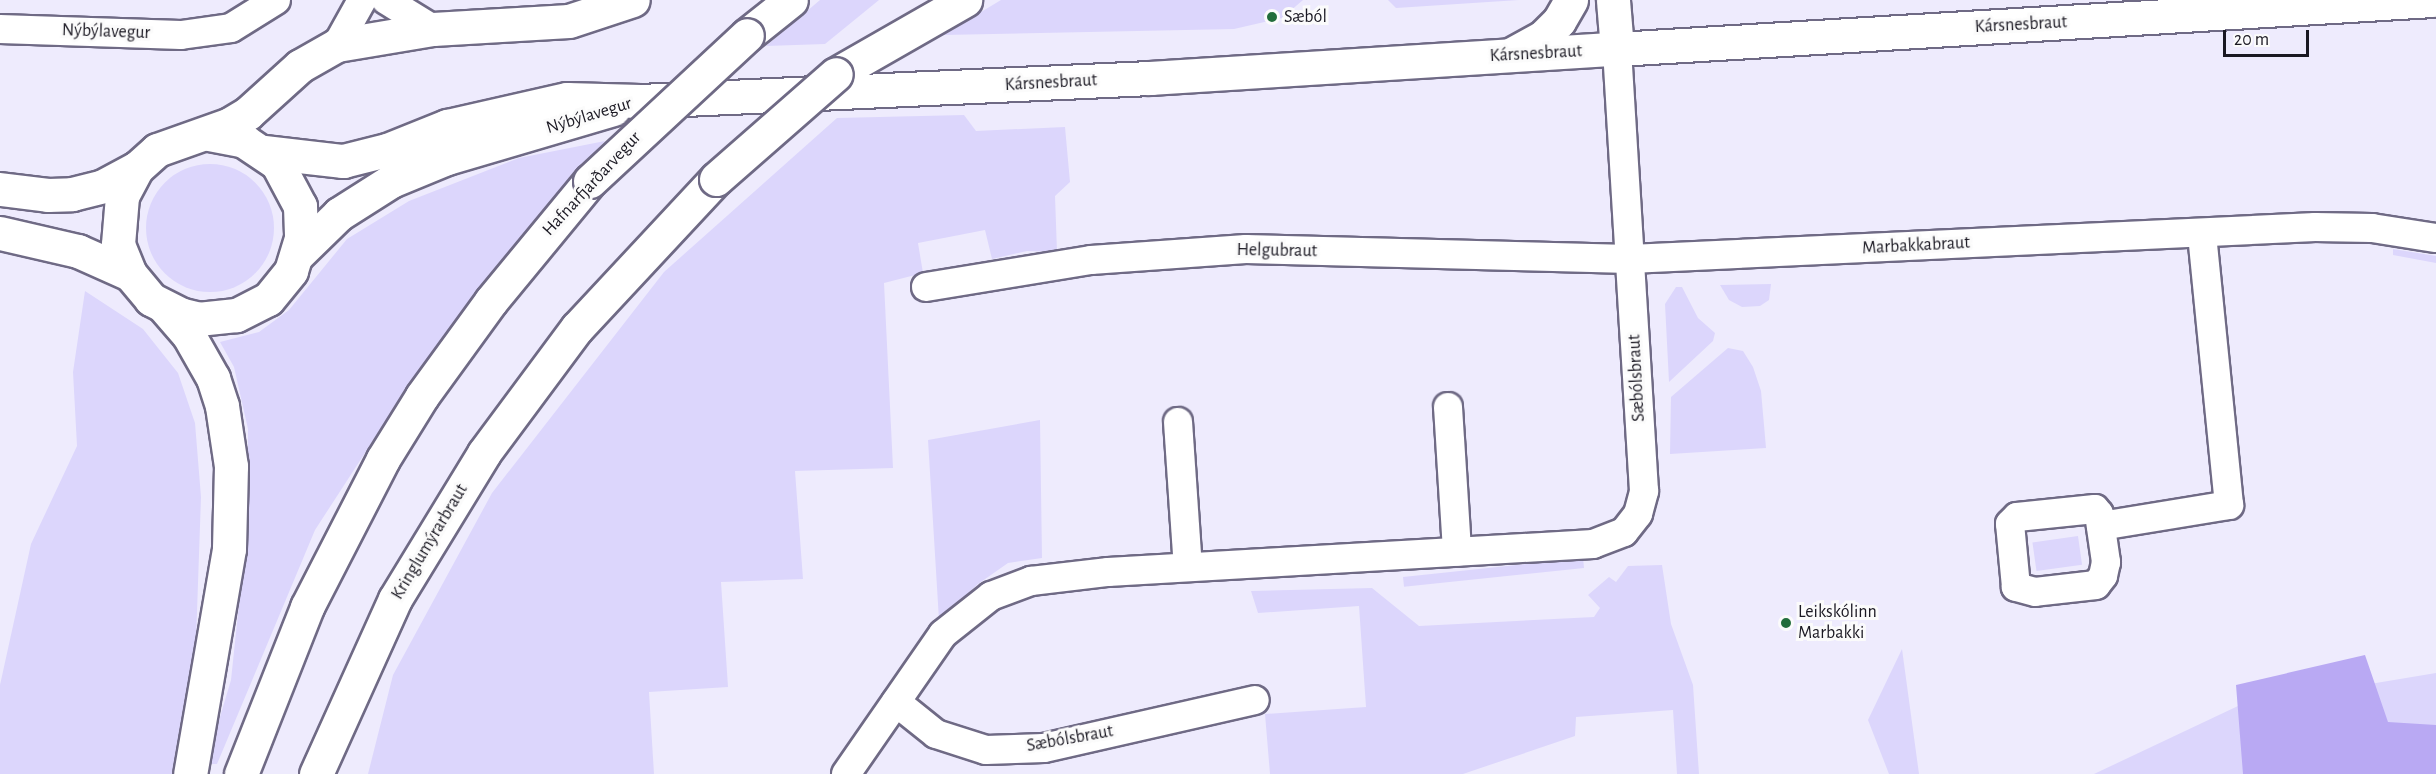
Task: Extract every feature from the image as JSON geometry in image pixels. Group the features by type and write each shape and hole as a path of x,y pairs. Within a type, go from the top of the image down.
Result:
{"main road":[{"path":"0,189 48,195 72,194 103,186 137,168 169,143 209,134 248,113 300,66 337,45 433,29 569,21 633,0"},
{"name":"Hafnarfjarðarvegur","path":"240,774 277,674 347,522 422,396 490,301 590,181 747,35 791,0"},
{"path":"884,41 924,0"},
{"path":"884,41 965,0"},
{"path":"1508,56 1544,36 1559,21 1571,0"},
{"path":"1613,0 1617,49"},
{"name":"Kársnesbraut","path":"640,101 1508,56 2432,0"},
{"name":"Kringlumýrarbraut","path":"316,774 359,672 436,528 484,453 577,328 716,179 836,74 884,41"},
{"name":"Nýbýlavegur","path":"264,152 343,161 502,111 567,99 640,101"},
{"name":"Nýbýlavegur","path":"298,254 339,214 391,181 447,158 640,101"},
{"path":"137,168 122,196 117,220 118,244 130,274 151,299 165,308 200,319 227,317 252,308 280,286 298,254 302,222 295,190 264,152 233,137 209,134"},
{"path":"0,234 78,251 130,274"},
{"path":"165,308 188,334 213,378 222,406 231,466 229,549 190,774"}],"street":[{"name":"Nýbýlavegur","path":"0,29 182,35 231,28 276,0"},
{"path":"337,45 362,0"},
{"path":"386,0 433,29"},
{"name":"Sæbólsbraut","path":"846,774 943,634 991,596 1041,579 1188,567 1604,542 1624,532 1638,514 1644,491 1617,49"},
{"name":"Marbakkabraut","path":"1630,259 2202,233 2372,228 2436,238"},
{"path":"2101,526 2229,505 2202,233"},
{"name":"Helgubraut","path":"926,287 1091,260 1246,249 1630,259"},
{"path":"1448,407 1457,552"},
{"path":"1178,422 1188,567"},
{"name":"Sæbólsbraut","path":"896,702 936,734 986,750 1044,748 1255,700"}],"shaded area":[{"path":"820,0 879,0 825,44 766,46"},
{"path":"1001,0 1303,0 1282,18 1234,29 943,35"},
{"path":"1388,0 1519,0 1396,8"},
{"path":"964,115 976,131 1065,127 1070,182 1055,196 1057,252 1027,251 992,259 985,230 918,243 923,273 884,283 893,468 795,471 803,579 721,582 728,687 649,692 654,774 368,774 393,675 492,493 664,272 837,118"},
{"path":"605,141 502,260 398,402 315,530 217,764 206,764 231,680 248,519 248,429 234,367 220,342 259,332 289,310 347,239 409,201 519,158"},
{"path":"210,164 234,169 255,183 269,204 274,228 269,252 255,273 234,287 210,292 186,287 165,273 151,252 146,228 151,204 165,183 186,169"},
{"path":"2393,249 2436,256 2436,263 2393,255"},
{"path":"1771,284 1769,300 1760,306 1742,307 1729,300 1720,285"},
{"path":"1676,287 1682,287 1698,318 1715,333 1713,341 1669,382 1665,304"},
{"path":"85,291 143,329 178,373 195,423 201,497 196,641 176,774 0,774 0,685 31,544 77,446 73,372"},
{"path":"1728,348 1743,351 1753,367 1761,391 1766,448 1670,454 1671,397"},
{"path":"1040,420 1042,558 1008,563 978,584 939,620 928,440"},
{"path":"2078,536 2082,565 2036,571 2032,542"},
{"path":"1583,558 1584,568 1404,587 1403,577"},
{"path":"1662,565 1671,624 1693,685 1699,774 1677,774 1673,710 1576,717 1575,736 1463,774 1270,774 1265,714 1366,707 1359,606 1258,613 1251,591 1372,588 1419,626 1594,617 1600,608 1588,595 1609,577 1616,582 1628,566"},
{"path":"1902,649 1919,774 1889,774 1868,720"},
{"path":"2365,655 2388,722 2436,725 2436,774 2243,774 2236,685"},
{"path":"2436,673 2436,774 2094,774 2238,706"}],"place":[{"name":"Sæból","path":"1272,17"},
{"name":"Leikskólinn Marbakki","path":"1786,623"}]}
